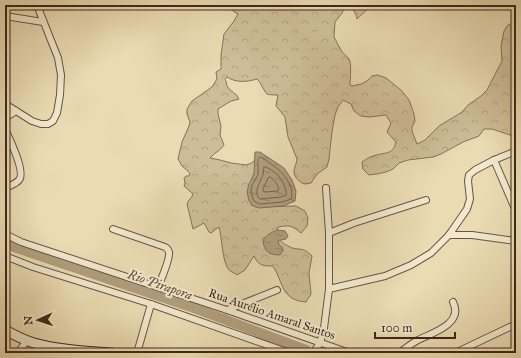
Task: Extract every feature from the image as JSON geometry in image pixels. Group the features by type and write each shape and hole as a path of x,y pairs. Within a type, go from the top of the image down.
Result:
{"street":[{"path":"5,104 32,121 41,124 48,124 53,121 57,113 61,75 58,58 37,5"},
{"path":"5,16 43,22"},
{"path":"5,118 16,111"},
{"path":"5,129 21,172 21,178 5,188"},
{"path":"329,289 385,276 411,265 431,253 449,235 467,209 470,199 468,181 470,175 475,170 494,160 516,151"},
{"path":"494,160 516,211"},
{"path":"313,353 320,342 324,328 329,289 329,233 326,188"},
{"path":"329,233 354,223 426,200"},
{"path":"112,229 168,249 169,258 158,287"},
{"name":"Rua Aurélio Amaral Santos","path":"5,234 21,242 227,310 350,353"},
{"path":"449,235 516,240"},
{"path":"5,256 33,267 151,304 290,353"},
{"path":"227,310 277,290"},
{"path":"400,353 408,346 445,327 452,321 456,315 456,308 453,302"},
{"path":"137,353 151,304"},
{"path":"455,353 516,324"},
{"path":"5,330 33,343 84,351 112,353"},
{"path":"18,353 27,340"}],"green space":[{"path":"231,5 372,5 357,19 353,9 347,6 345,7 335,22 334,37 342,52 350,61 350,85 361,84 372,76 378,75 386,78 401,90 409,100 415,121 412,131 417,144 425,140 439,126 462,112 468,105 487,90 502,61 501,46 504,31 507,26 516,21 516,137 492,129 484,129 479,136 463,142 441,154 433,157 408,160 399,163 393,169 386,172 369,175 363,169 362,162 372,156 390,152 395,146 396,142 387,132 391,123 386,115 369,117 361,116 354,111 351,104 343,100 335,115 327,167 317,174 311,183 305,184 298,180 294,174 297,159 288,137 285,117 276,106 278,95 267,94 257,79 242,81 227,77 225,79 227,86 237,95 239,99 231,101 218,109 221,126 220,135 224,145 210,158 246,165 252,163 259,155 251,205 259,207 296,206 305,211 308,218 307,226 301,233 293,227 285,226 278,227 276,235 281,241 291,248 303,250 312,256 309,273 311,294 306,302 298,301 292,298 284,290 273,266 259,264 254,256 245,270 237,275 229,270 225,261 219,227 211,233 204,223 193,229 187,204 193,194 184,186 184,178 190,174 182,166 178,159 182,142 190,122 187,109 192,101 212,87 217,79 216,72 221,69 224,34 238,14 233,11"}],"water":[{"path":"255,152 260,152 284,168 292,180 296,191 295,201 283,206 259,208 253,206 249,201 247,192 254,174"},
{"path":"278,230 285,231 288,236 286,239 278,241 283,251 280,255 268,252 263,240 269,234"}],"waterway":[{"name":"Rio Pirapora","path":"5,244 194,308 306,350"}]}
